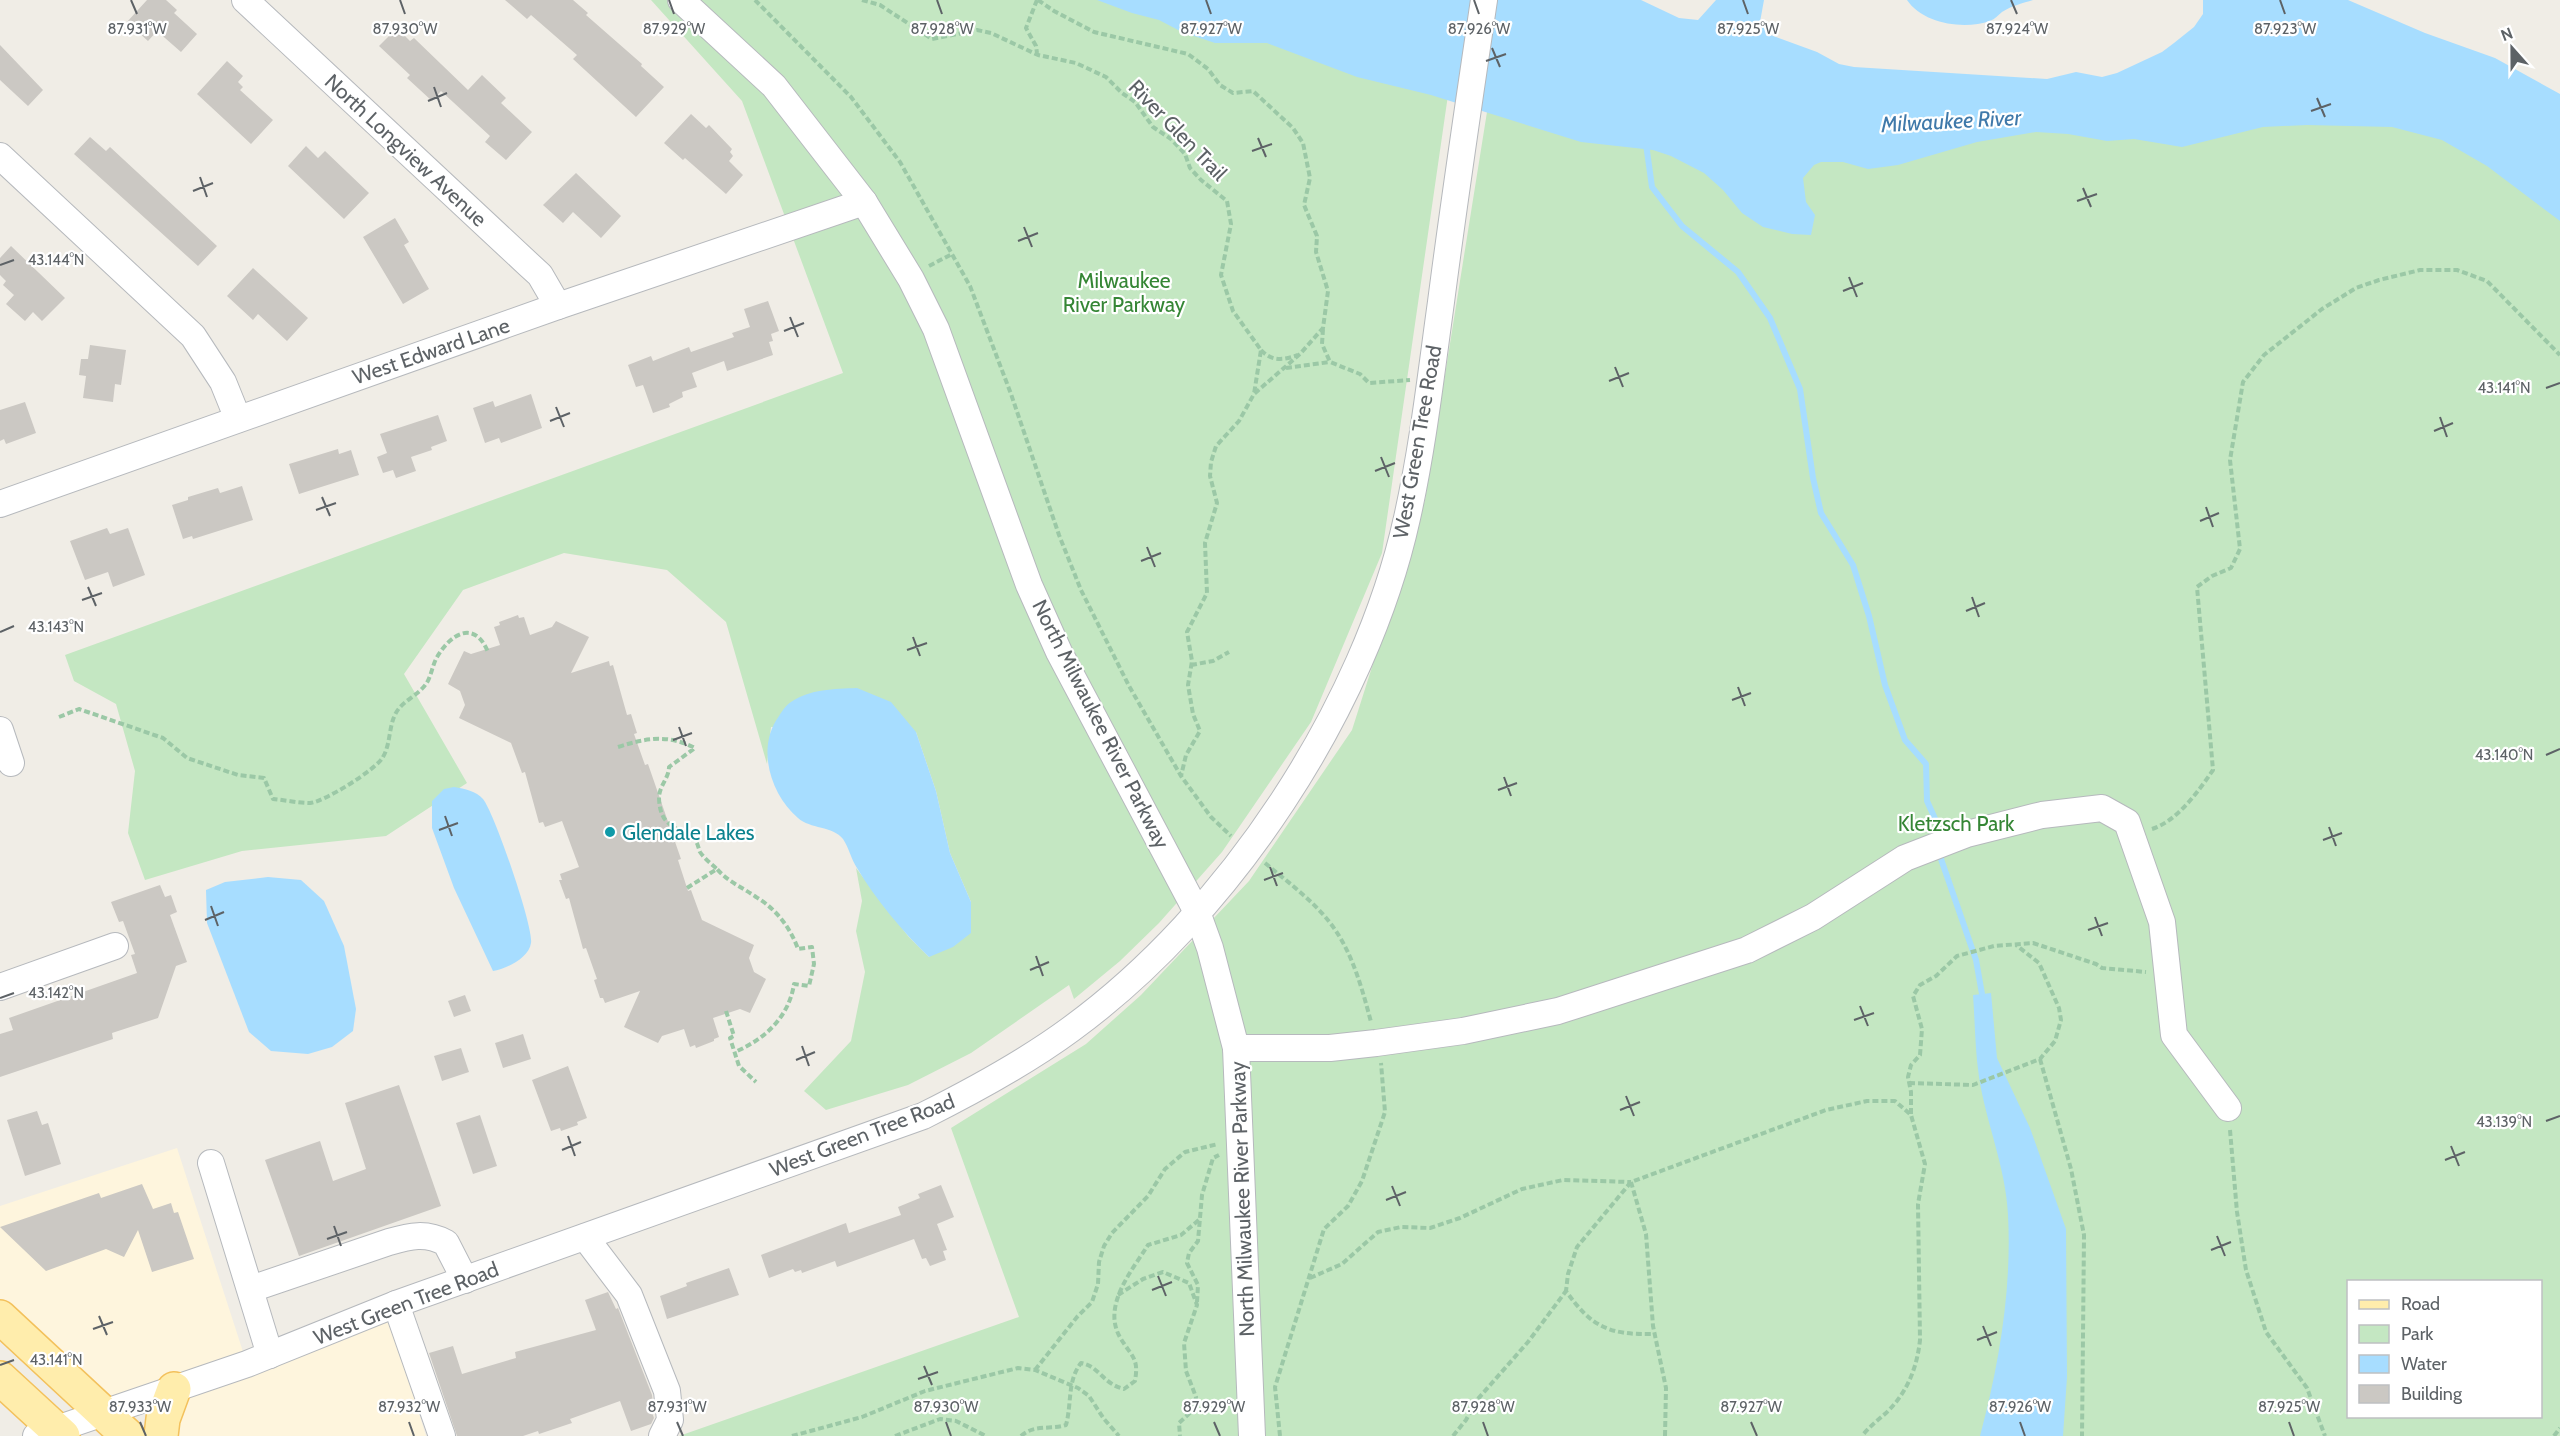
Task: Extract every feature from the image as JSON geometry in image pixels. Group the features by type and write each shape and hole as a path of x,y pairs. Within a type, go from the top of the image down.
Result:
{"main road":[{"path":"0,1317 128,1436"},
{"path":"0,1378 52,1434"},
{"path":"161,1436 163,1419 174,1389"}],"street":[{"name":"North Longview Avenue","path":"245,0 534,270 558,306"},
{"name":"North Milwaukee River Parkway","path":"681,0 774,86 864,202 912,279 936,329 1029,585 1059,652 1197,912 1210,948 1236,1048 1252,1436"},
{"name":"West Green Tree Road","path":"52,1434 103,1413 270,1355 396,1304 923,1116 1004,1074 1073,1028 1151,962 1250,851 1316,746 1355,670 1381,605 1407,520 1421,443 1484,0"},
{"path":"0,156 193,336 223,382 238,419"},
{"name":"West Edward Lane","path":"0,504 558,306 864,202"},
{"path":"0,730 11,763 0,761"},
{"path":"1236,1048 1330,1048 1376,1043 1463,1031 1558,1011 1747,950 1813,917 1905,858 1967,834 2042,815 2102,808 2127,822 2162,922 2174,1035 2228,1108"},
{"path":"0,987 115,946"},
{"path":"211,1163 270,1355"},
{"path":"251,1290 389,1242 409,1236 424,1235 446,1243 465,1280"},
{"path":"585,1237 629,1295 667,1391 670,1420 662,1436"},
{"path":"396,1304 442,1436"}],"path":[{"path":"755,0 851,98 900,162 970,286 1011,394 1059,535 1081,590 1130,686 1181,776 1210,817 1231,837"},
{"name":"River Glen Trail","path":"862,0 880,5 932,39 977,30 1015,42 1037,54 1076,63 1106,77 1135,102 1153,127 1171,139 1185,154 1190,168 1227,201 1231,224 1221,275 1233,311 1261,350"},
{"path":"1037,0 1026,28 1029,38 1036,46 1037,54"},
{"name":"River Glen Trail","path":"1037,0 1094,32 1188,54 1208,69 1220,86 1233,93 1253,91 1293,128 1303,143 1307,161 1310,178 1304,205 1317,236 1316,252 1328,291 1322,344 1330,362"},
{"path":"2132,836 2164,825 2200,789 2213,770 2197,587 2212,576 2231,568 2240,549 2230,460 2243,382 2264,355 2322,309 2356,288 2420,270 2457,270 2487,281 2560,355"},
{"path":"1254,394 1300,354 1323,328"},
{"path":"1181,776 1186,755 1200,731 1193,714 1188,685 1191,665 1187,632 1207,593 1205,543 1217,503 1210,476 1210,462 1216,446 1239,421 1254,394 1261,350 1273,359 1285,360 1300,354"},
{"path":"1285,368 1330,362 1360,374 1369,383 1411,380"},
{"path":"58,717 79,709 163,738 187,758 238,775 264,778 273,799 312,803 335,793 383,758 394,716 401,705 425,685 437,657 456,636 470,632 476,634 488,652"},
{"path":"1191,665 1213,661 1228,652"},
{"path":"618,747 661,737 695,748 669,767 669,773 660,791 660,806 670,826 693,838 698,843 700,851 730,882 756,896 780,918 798,949 812,947 814,964 809,986 794,984 789,1005 781,1019 758,1041 735,1052"},
{"path":"1267,865 1313,904 1336,932 1359,980 1373,1030"},
{"path":"687,888 717,869"},
{"path":"1862,1436 1889,1411 1910,1382 1918,1356 1921,1314 1918,1204 1925,1164 1911,1115 1908,1077 1911,1065 1920,1055 1922,1029 1913,996 1920,985 1936,976 1964,952 1994,945 2033,943 2102,968 2168,975"},
{"path":"1909,1083 1972,1085 2040,1059 2055,1041 2061,1020 2059,1008 2038,963 2016,945"},
{"path":"726,1011 734,1036 730,1038 739,1066 756,1082"},
{"path":"1280,1436 1275,1387 1324,1229 1348,1206 1362,1181 1385,1112 1379,1055"},
{"path":"2040,1059 2071,1169 2084,1235 2082,1436"},
{"path":"1310,1278 1342,1264 1378,1232 1401,1227 1430,1228 1460,1218 1522,1189 1563,1180 1632,1182 1826,1110 1867,1101 1895,1101 1911,1115"},
{"path":"2228,1108 2237,1212 2246,1270 2266,1332 2307,1389 2325,1436"},
{"path":"1180,1436 1179,1423 1194,1409 1196,1397 1186,1371 1184,1343 1197,1305 1198,1285 1187,1263 1189,1253 1198,1241 1202,1195 1213,1158 1240,1142"},
{"path":"1035,1370 1077,1317 1092,1302 1104,1246 1112,1233 1148,1196 1165,1169 1185,1152 1211,1144 1240,1142"},
{"path":"1453,1436 1466,1420 1476,1401 1528,1342 1566,1291 1568,1274 1577,1247 1632,1182"},
{"path":"1632,1182 1646,1234 1654,1334 1666,1388 1665,1436"},
{"path":"1021,1436 1037,1427 1053,1429 1066,1425 1070,1409 1071,1384 1075,1370 1081,1363 1090,1364 1111,1386 1124,1389 1135,1381 1137,1366 1132,1351 1120,1338 1115,1319 1117,1295 1148,1245 1181,1235 1200,1219"},
{"path":"1117,1295 1143,1279 1163,1272 1189,1283 1197,1305"},
{"path":"1566,1291 1575,1304 1599,1327 1630,1334 1654,1334"},
{"path":"792,1436 862,1417 925,1391 1018,1368 1035,1370 1071,1384 1089,1396 1119,1436"},
{"path":"895,1436 940,1419 956,1420 987,1436"},
{"path":"2554,1436 2560,1428"}],"shaded area":[{"path":"177,1148 247,1364 386,1308 426,1436 161,1436 173,1390 103,1413 0,1317 0,1206"}],"green space":[{"name":"Milwaukee River Parkway","path":"651,0 1414,0 1448,95 1382,553 1311,722 1222,852 1159,923 1120,961 1074,999 1069,985 971,1053 908,1085 826,1110 804,1091 851,1041 865,972 856,931 862,901 856,868 908,936 929,957 971,902 950,853 936,791 916,732 771,727 767,764 726,622 667,570 564,553 463,590 404,674 467,783 386,836 242,851 145,880 128,833 135,771 116,704 74,681 65,655 843,373 742,101"},
{"name":"Kletzsch Park","path":"2328,55 2560,148 2560,1436 679,1436 1019,1317 951,1128 1086,1044 1141,995 1249,881 1352,730 1425,500 1487,112 1908,105"}],"water":[{"name":"Milwaukee River","path":"1097,0 1641,0 1679,18 1698,20 1716,0 1764,0 1760,22 1768,34 1817,52 1839,64 1854,67 2047,79 2076,72 2102,77 2117,73 2162,52 2194,27 2203,14 2203,0 2348,0 2425,33 2495,58 2560,94 2560,221 2487,166 2442,140 2392,127 2307,125 2263,127 2182,147 2134,139 2107,141 2068,134 2036,132 1977,142 1898,165 1868,169 1843,162 1821,162 1814,165 1803,178 1806,202 1815,215 1811,235 1792,234 1763,227 1742,213 1723,190 1704,173 1671,156 1653,150 1581,142 1431,95 1357,77 1267,43 1215,43 1182,32 1159,20"},
{"path":"1907,0 2033,0 2009,8 1990,21 1957,25 1933,20 1923,15"},
{"path":"857,688 891,702 916,732 936,791 950,853 971,902 971,933 953,947 929,957 899,926 872,892 855,865 843,839 833,832 803,822 798,818 780,796 769,770 768,742 772,728 787,705 814,692"},
{"path":"454,787 477,794 483,799 496,825 526,916 531,943 529,948 522,958 498,970 493,971 454,888 432,828 432,801 444,789"},
{"path":"268,877 301,880 324,901 344,946 356,1009 353,1031 332,1047 308,1054 271,1051 249,1032 207,923 206,890 225,882"},
{"path":"1991,993 1997,1058 2030,1128 2066,1229 2067,1377 2063,1436 1980,1436 2003,1327 2009,1243 2004,1180 1982,1094 1976,1046 1973,995"}],"building":[{"path":"147,0 166,0 177,10 174,13 197,34 181,52 157,31 148,41 127,22"},
{"path":"505,0 573,0 588,13 586,15 642,64 641,66 664,87 636,117 573,59 577,55 531,15 527,19"},
{"path":"397,28 410,41 414,38 468,90 482,75 506,98 501,103 532,132 506,160 485,142 490,136 441,91 432,101 407,78 410,75 379,46"},
{"path":"0,45 43,90 28,106 0,80"},
{"path":"227,61 243,76 238,82 243,87 240,90 273,120 251,144 197,94"},
{"path":"691,114 706,128 709,125 732,149 730,152 733,156 729,161 743,175 726,194 664,143"},
{"path":"90,137 106,151 110,147 217,246 198,266 74,154"},
{"path":"306,146 318,158 325,151 369,193 344,219 288,166"},
{"path":"576,173 621,216 601,238 573,212 563,223 543,205"},
{"path":"395,218 409,242 404,245 429,289 403,304 363,237"},
{"path":"11,246 65,298 42,321 33,312 25,321 6,304 14,295 3,285 6,281 0,275 0,258"},
{"path":"253,268 308,318 287,341 258,314 253,320 227,296"},
{"path":"768,301 779,331 771,334 773,341 769,342 773,355 727,371 724,361 692,373 697,387 682,392 683,397 669,404 670,407 653,413 643,385 636,387 628,365 651,356 653,361 689,347 691,352 734,337 732,333 750,327 744,309"},
{"path":"90,345 126,350 121,385 115,384 113,402 83,398 86,376 79,375 81,359 88,359"},
{"path":"531,394 542,428 501,443 499,438 485,443 473,408 493,401 495,407"},
{"path":"25,402 36,433 6,444 4,439 0,441 0,410"},
{"path":"438,415 447,441 431,447 432,450 411,457 416,471 396,478 393,470 383,473 377,457 387,453 380,434"},
{"path":"338,449 339,454 351,450 359,475 299,494 289,464"},
{"path":"242,486 253,520 193,539 192,536 183,539 172,505 188,500 188,497 218,488 220,493"},
{"path":"107,528 110,534 128,528 145,575 113,587 108,572 85,580 70,541"},
{"name":"Glendale Lakes","path":"518,615 519,618 524,617 530,635 552,627 556,621 589,637 571,673 609,661 610,666 613,665 627,715 631,714 637,733 634,734 645,765 648,764 681,859 678,860 688,891 691,890 702,920 754,945 749,958 754,972 766,979 750,1013 740,1009 713,1018 719,1037 714,1041 696,1048 695,1045 690,1047 684,1029 662,1036 658,1043 624,1027 640,991 605,1003 603,998 600,998 594,980 597,979 586,948 583,949 569,898 566,899 559,880 562,880 560,874 579,867 562,821 545,827 543,822 539,823 525,772 522,773 511,743 459,718 465,705 460,691 448,684 464,651 471,654 500,645 494,627 500,625 499,622"},
{"path":"160,885 165,897 171,895 177,912 170,915 187,962 176,966 158,1018 112,1033 113,1039 0,1077 0,1034 13,1030 9,1018 137,973 131,955 135,954 123,921 119,922 111,902"},
{"path":"465,995 471,1011 454,1017 448,1001"},
{"path":"523,1034 531,1059 503,1068 495,1043"},
{"path":"461,1048 469,1072 442,1081 434,1056"},
{"path":"568,1066 587,1118 577,1122 578,1125 561,1131 560,1128 551,1131 532,1080"},
{"path":"399,1085 441,1206 299,1256 265,1160 320,1141 333,1181 366,1169 345,1103"},
{"path":"37,1111 42,1125 48,1123 61,1164 25,1176 7,1120"},
{"path":"480,1115 497,1166 473,1174 456,1123"},
{"path":"142,1184 153,1209 171,1203 174,1213 178,1212 194,1259 152,1272 138,1230 124,1257 106,1249 46,1271 0,1227 99,1193 101,1198"},
{"path":"941,1185 954,1217 937,1224 947,1250 943,1251 946,1260 930,1266 926,1258 922,1259 914,1239 837,1267 835,1261 802,1273 801,1270 795,1272 793,1269 769,1278 761,1255 846,1223 849,1233 901,1215 898,1207 920,1198 918,1194"},
{"path":"729,1268 739,1295 667,1319 660,1296 687,1286 686,1283"},
{"path":"608,1292 616,1309 618,1308 652,1395 653,1403 649,1404 654,1418 651,1424 631,1431 620,1401 570,1419 572,1423 539,1434 538,1431 523,1436 457,1436 429,1353 453,1346 462,1374 516,1358 515,1352 596,1330 585,1300"}],"waterway":[{"path":"1646,144 1652,187 1682,226 1738,272 1770,318 1800,389 1813,478 1821,513 1853,565 1869,616 1885,685 1905,740 1926,764 1927,801 1937,823"},
{"path":"1941,859 1976,960 1982,994"}],"place":[{"name":"Glendale Lakes","path":"610,832"}]}
